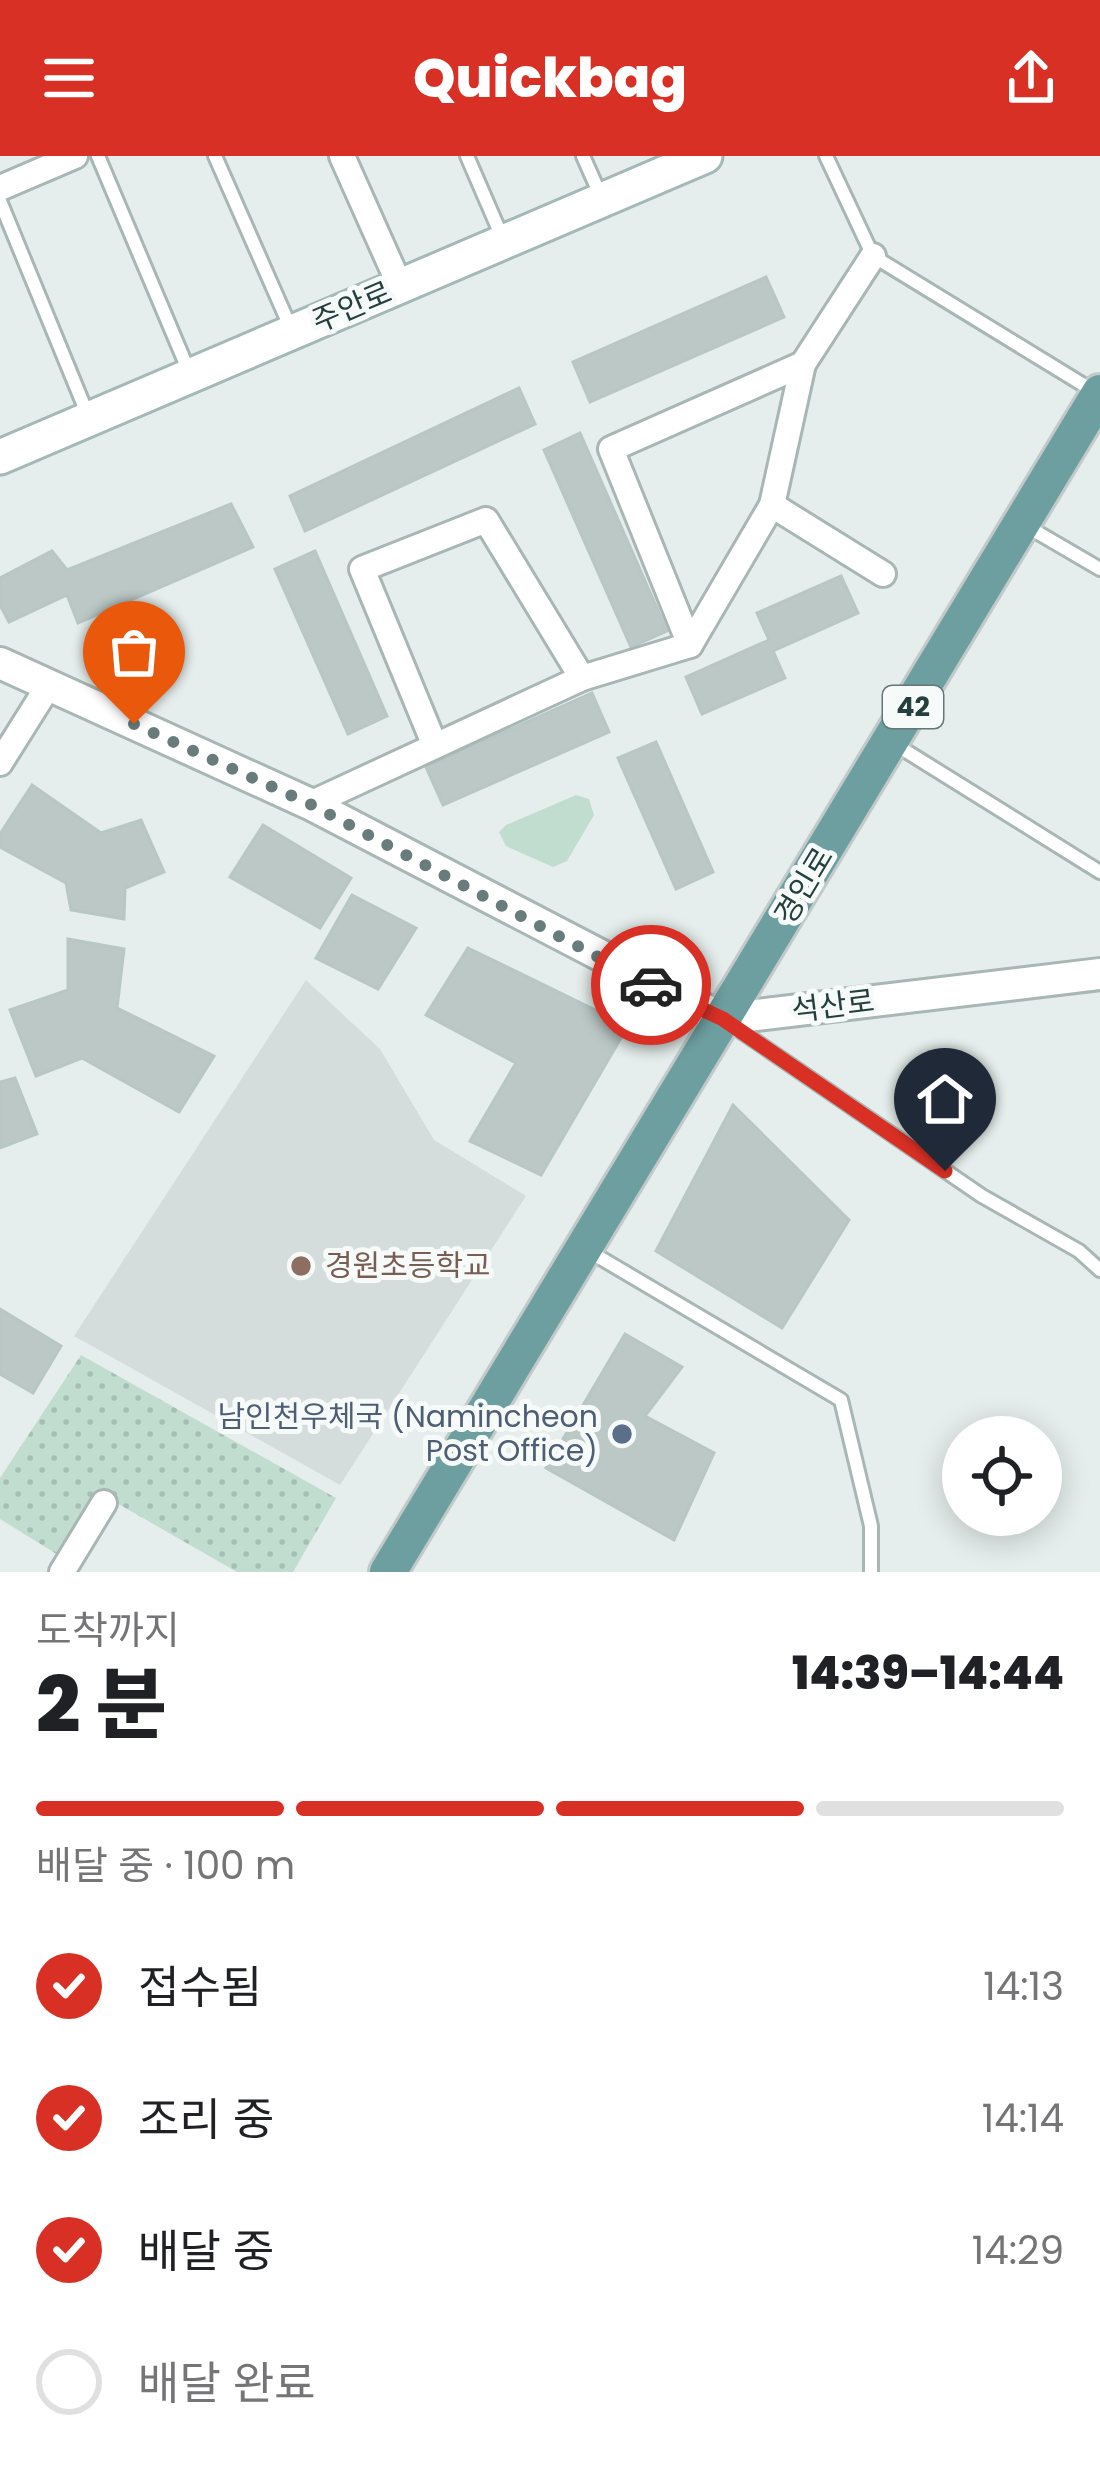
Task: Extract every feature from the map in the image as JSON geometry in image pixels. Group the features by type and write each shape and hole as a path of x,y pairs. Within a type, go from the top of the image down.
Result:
{"main road":[{"name":"주안로","path":"0,457 702,156"},
{"name":"경인로","path":"388,1572 1100,394"}],"street":[{"path":"0,188 75,156"},
{"path":"342,156 400,286"},
{"path":"310,804 583,678 689,645 772,506 803,364 873,256"},
{"path":"689,645 611,449 803,364"},
{"path":"772,506 883,574"},
{"path":"436,746 362,569 486,520 583,678"},
{"path":"0,663 310,804 723,1019"},
{"path":"0,763 49,685"},
{"name":"석산로","path":"723,1019 1100,974"},
{"path":"62,1572 104,1503"}],"lane":[{"path":"98,156 191,376"},
{"path":"215,156 292,332"},
{"path":"466,156 504,242"},
{"path":"583,156 603,200"},
{"path":"826,156 873,256"},
{"path":"0,201 90,419"},
{"name":"경인로","path":"873,256 1100,394"},
{"path":"1022,524 1100,568"},
{"path":"892,742 1100,872"},
{"path":"723,1019 982,1196 1079,1251 1100,1270"},
{"path":"586,1249 841,1400 871,1526 871,1572"}],"shaded area":[{"name":"경원초등학교","path":"306,980 380,1049 434,1140 526,1196 340,1485 74,1336"}],"green space":[{"path":"576,795 589,799 594,815 567,861 553,867 506,846 499,832 506,825"},
{"path":"81,1355 336,1498 293,1572 237,1572 101,1494 63,1558 0,1519 0,1478"}],"building":[{"path":"766,277 784,317 590,402 573,362"},
{"path":"519,388 535,424 305,531 290,496"},
{"path":"580,433 667,631 631,647 544,450"},
{"path":"231,504 253,547 78,623 67,595 9,622 0,605 0,578 52,551 67,570"},
{"path":"315,551 387,716 348,734 275,569"},
{"path":"841,576 858,613 773,651 785,678 702,714 686,677 769,640 757,613"},
{"path":"592,693 609,732 443,805 426,767"},
{"path":"656,742 713,872 676,889 618,758"},
{"path":"32,785 101,833 141,820 164,872 125,888 124,919 71,910 66,883 0,847 0,834"},
{"path":"263,825 351,878 320,928 230,877"},
{"path":"352,895 416,928 378,989 316,958"},
{"path":"68,939 124,949 117,1008 214,1056 179,1112 82,1058 36,1076 10,1010 68,990"},
{"path":"468,948 628,1026 541,1175 470,1141 516,1063 426,1015"},
{"path":"15,1078 37,1134 0,1148 0,1082"},
{"path":"733,1105 849,1220 782,1328 656,1251"},
{"path":"0,1309 61,1346 33,1393 0,1374"},
{"name":"남인천우체국 (Namincheon Post Office)","path":"625,1334 682,1367 645,1416 714,1453 674,1540 546,1468"}],"way so far":[{"path":"134,724 310,804 651,985"}],"place":[{"name":"경원초등학교","path":"301,1266"},
{"name":"남인천우체국 (Namincheon Post Office)","path":"622,1434"}],"route":[{"path":"651,985 723,1019 945,1171"}]}
